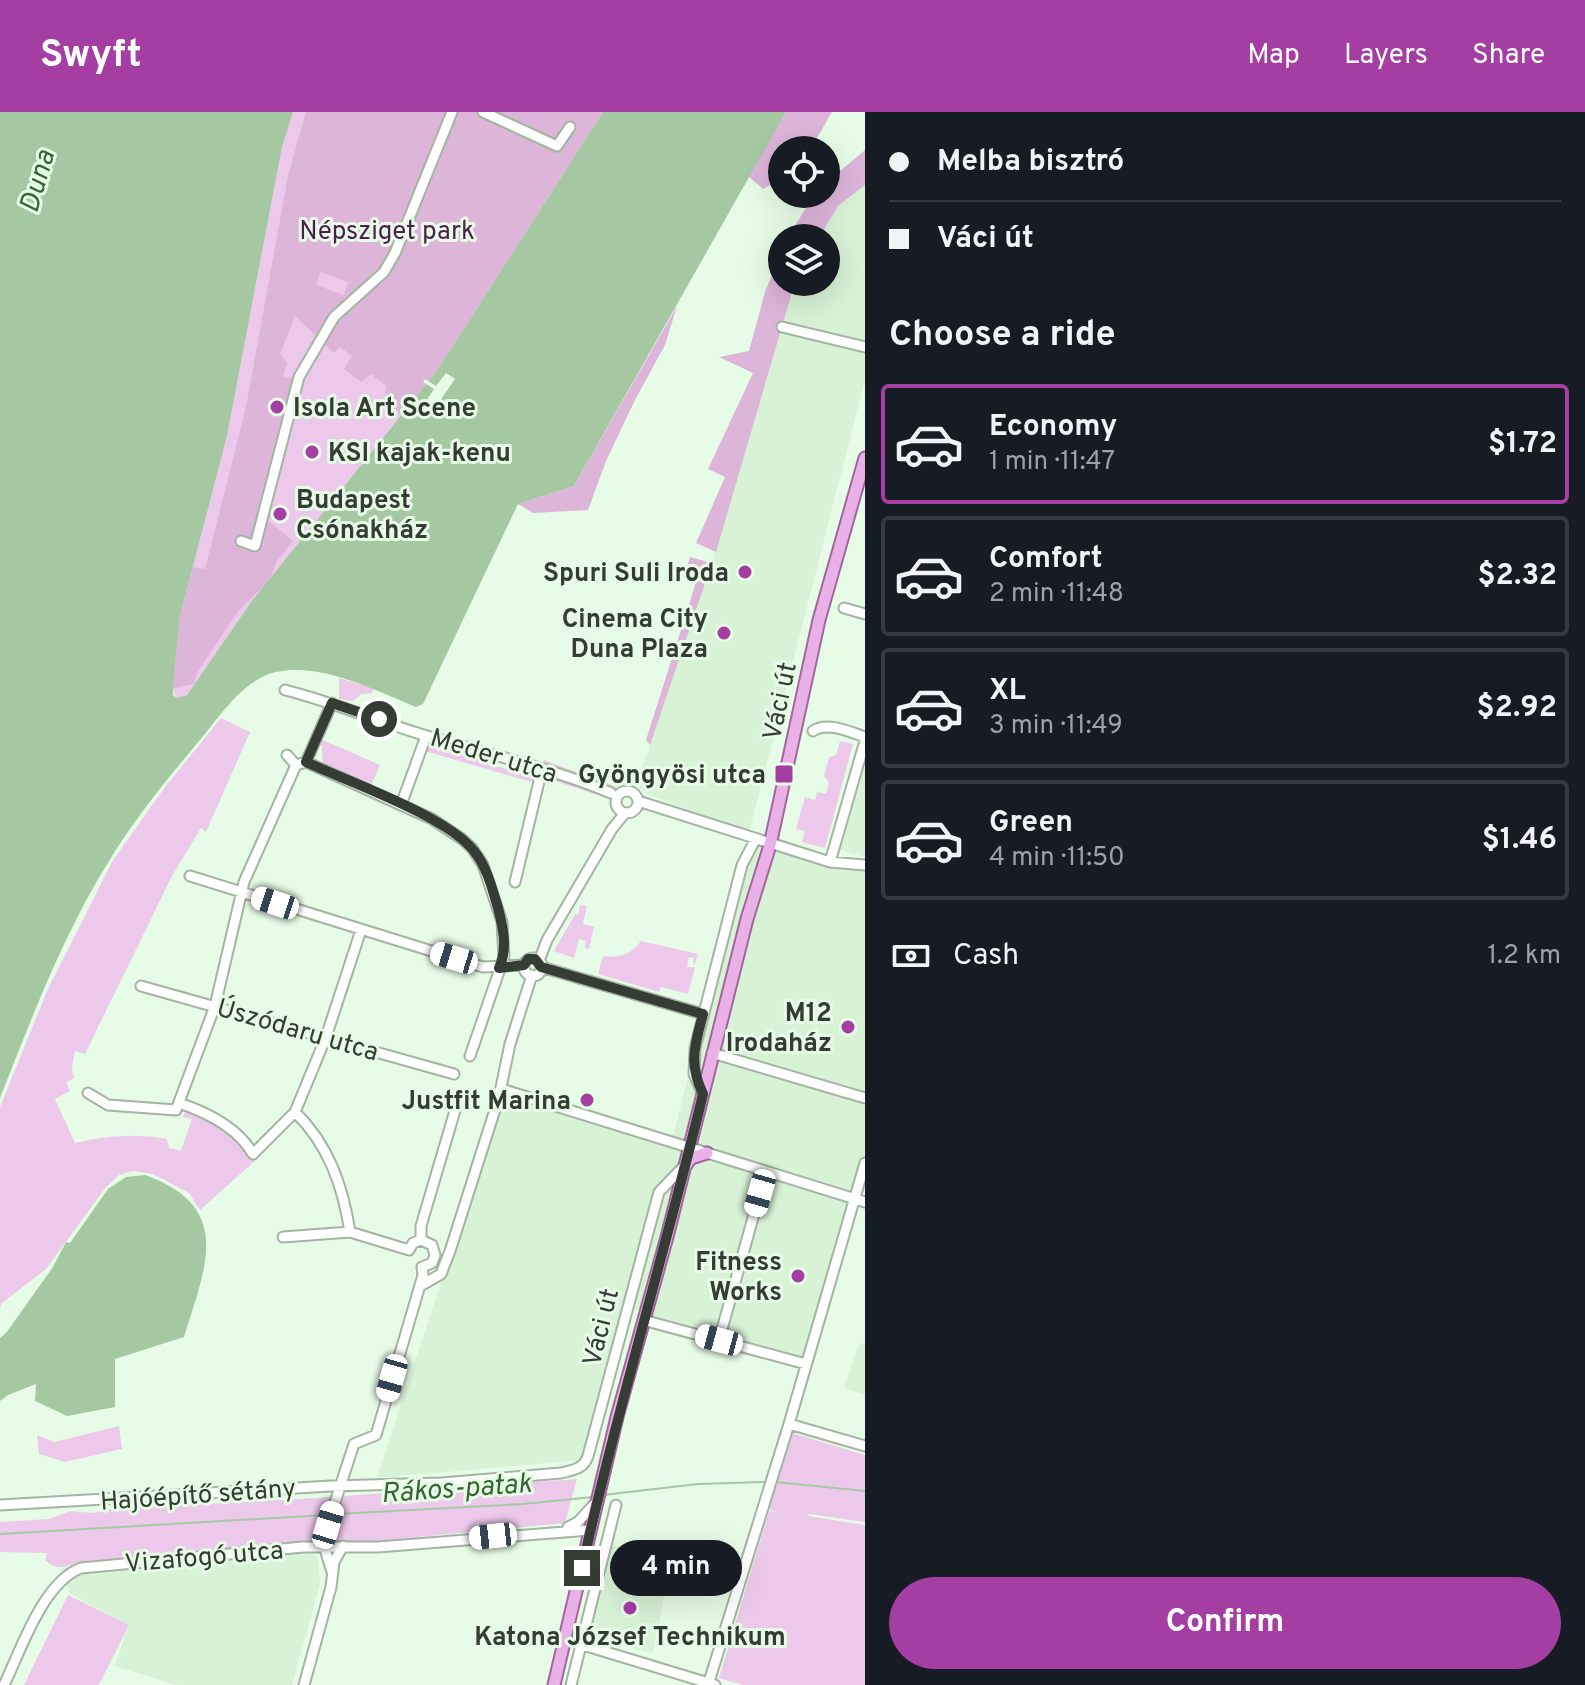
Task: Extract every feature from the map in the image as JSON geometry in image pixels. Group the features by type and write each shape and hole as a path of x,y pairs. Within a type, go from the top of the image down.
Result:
{"main road":[{"name":"Váci út","path":"554,1685 601,1481 712,1053 770,845 819,620 865,458"},
{"path":"685,1165 691,1158 707,1153"}],"street":[{"path":"241,541 259,550 299,377 334,317 384,272 395,253 452,112"},
{"path":"483,112 557,146 570,127"},
{"path":"782,327 865,347"},
{"path":"844,608 865,614"},
{"name":"Meder utca","path":"285,690 611,793"},
{"path":"178,1106 215,1006 241,892 270,819 332,703"},
{"path":"813,731 828,727 865,739 830,862"},
{"path":"401,805 426,736"},
{"path":"287,755 451,830 478,856 490,880 502,922 504,957 470,1056"},
{"path":"515,882 542,769"},
{"path":"624,792 634,794 637,804 631,812 622,811 616,804 617,798 624,792"},
{"path":"637,804 674,811 751,839 830,862 865,865"},
{"path":"190,876 483,967 539,972 538,962 547,940 622,811"},
{"name":"Váci út","path":"703,1094 694,1074 695,1048 751,839"},
{"path":"88,1093 108,1105 198,1109 220,1122 253,1154 295,1112 326,1037 361,930"},
{"path":"420,1286 441,1274 450,1251 501,1089 525,993 526,961 538,962 703,1014"},
{"name":"Úszódaru utca","path":"141,986 454,1074"},
{"path":"712,1053 865,1098"},
{"path":"501,1089 865,1202"},
{"path":"421,1240 421,1226 459,1097"},
{"path":"295,1112 310,1126 335,1169 350,1232"},
{"path":"583,1645 710,1684 865,1163"},
{"name":"Váci út","path":"586,1463 659,1192 685,1165"},
{"path":"719,1340 766,1171"},
{"path":"837,1194 845,1200 850,1210"},
{"path":"283,1237 350,1232 409,1250 413,1243 421,1240 429,1242 434,1248 434,1260 422,1267 420,1286 376,1435 354,1444 334,1505 324,1546 332,1572"},
{"path":"643,1320 806,1364"},
{"path":"789,1424 865,1446"},
{"name":"Hajóépítő sétány","path":"0,1505 442,1483 561,1473 586,1463"},
{"path":"561,1531 578,1522 596,1502"},
{"path":"571,1685 616,1505"},
{"name":"Vizafogó utca","path":"4,1685 36,1619 60,1580 90,1566 324,1546 378,1547 590,1530"},
{"path":"304,1685 331,1587 335,1559 343,1546"}],"shaded area":[{"path":"865,185 865,380 749,833 645,793 639,785 641,771 712,563 791,296 840,296 840,224 827,224 840,204"},
{"path":"865,767 865,857 840,850"},
{"path":"778,843 865,868 865,1179 814,1364 657,1318 626,1305 583,1460 377,1478 501,1098 506,1094 671,1144 748,845"},
{"path":"859,1343 865,1345 865,1395 844,1388"},
{"path":"306,1543 308,1552 318,1557 320,1584 292,1685 177,1685 114,1666 129,1625 70,1594 61,1569 89,1561"},
{"name":"Katona József Technikum","path":"610,1545 672,1558 653,1653 590,1639"}],"green space":[{"name":"Népsziget park","path":"293,112 603,112 436,372 251,602 187,695 176,698 173,688 180,616 227,436 282,147"},
{"name":"Népsziget park","path":"306,112 603,112 436,372 401,415 385,400 386,386 371,374 361,382 344,369 352,356 340,347 334,353 295,316 280,354 287,363 283,377 294,378 293,395 264,517 293,541 277,561 269,581 239,610 198,671 194,684 173,688 180,616 193,567 205,569 246,407 288,176","holes":["320,272 348,282 344,295 316,285"]},
{"path":"786,112 832,112 818,136 772,136"},
{"path":"768,142 768,186 763,189 748,176"},
{"path":"865,150 865,185 840,204 840,171"},
{"path":"806,208 837,208 827,224 796,224"},
{"path":"768,285 768,296 791,296 716,552 696,543 725,477 708,469 753,373 719,357 749,351"},
{"path":"677,306 665,345 606,461 588,510 533,513 518,504 574,486"},
{"path":"690,557 712,563 650,745 646,740 698,576 686,570"},
{"path":"339,678 373,688 372,693 361,694 353,701 339,699"},
{"path":"221,718 250,732 206,832 201,828 172,876 85,1054 75,1051 72,1067 74,1078 66,1082 70,1091 55,1099 75,1143 109,1137 143,1136 167,1139 169,1148 181,1151 192,1119 183,1117 187,1107 217,1123 257,1159 200,1210 189,1193 153,1174 133,1171 119,1175 106,1187 46,1269 2,1303 0,1308 0,1107 47,991 113,860 165,787"},
{"path":"321,739 380,765 371,786 323,765"},
{"path":"424,741 539,780 538,784 421,750"},
{"path":"840,741 853,744 825,848 802,842 805,831 796,829 805,797 815,800 817,792 826,794 829,782 824,776 829,757 836,755"},
{"path":"544,760 617,787 604,797 540,776"},
{"path":"580,905 587,906 583,924 594,927 589,949 585,948 586,941 579,939 574,958 554,951 575,914 578,915"},
{"path":"641,941 698,954 695,964 694,958 689,957 687,967 695,967 688,994 661,987 659,992 598,974 603,956 625,954"},
{"path":"119,1426 122,1449 65,1462 39,1454 37,1435 54,1442"},
{"path":"792,1433 865,1455 865,1522 808,1516 865,1525 865,1685 743,1685 719,1678 769,1511 783,1513 769,1510"},
{"path":"577,1479 565,1523 366,1542 340,1541 89,1561 61,1567 45,1560 47,1553 0,1552 0,1522 49,1519 71,1511 93,1513 110,1509"},
{"path":"68,1595 129,1625 99,1685 24,1685"}],"water":[{"name":"Duna","path":"0,112 293,112 282,147 227,436 180,616 173,688 173,695 177,698 187,695 251,602 436,372 603,112 786,112 772,136 768,136 768,144 574,486 518,504 423,704 416,707 348,679 311,671 276,672 243,690 164,784 130,829 92,889 36,1007 0,1098"},
{"path":"145,1175 173,1188 192,1204 202,1222 206,1242 205,1264 184,1337 115,1359 115,1407 67,1416 35,1401 36,1384 0,1401 0,1338 53,1267 66,1242 70,1243 108,1189 126,1177"}],"pier":[{"path":"446,373 455,379 432,412 423,406 434,389 423,382 425,379 436,386"}],"waterway":[{"name":"Rákos-patak","path":"603,1495 698,1484 768,1482"},
{"name":"Rákos-patak","path":"775,1482 865,1491"},
{"name":"Rákos-patak","path":"336,1514 593,1497"},
{"name":"Rákos-patak","path":"0,1534 326,1515"}],"place":[{"name":"Isola Art Scene","path":"277,407"},
{"name":"KSI kajak-kenu","path":"312,452"},
{"name":"Budapest Csónakház","path":"280,514"},
{"name":"Spuri Suli Iroda","path":"745,572"},
{"name":"Cinema City Duna Plaza","path":"724,633"},
{"name":"Gyöngyösi utca","path":"784,774"},
{"name":"M12 Irodaház","path":"848,1027"},
{"name":"Justfit Marina","path":"587,1100"},
{"name":"Fitness Works","path":"798,1276"},
{"name":"Katona József Technikum","path":"630,1608"}],"route":[{"path":"379,719 332,703 306,762 432,819 472,848 490,880 502,922 504,957 499,968 524,965 531,958 541,967 703,1014 695,1048 694,1074 703,1094 617,1417 582,1568"}]}
